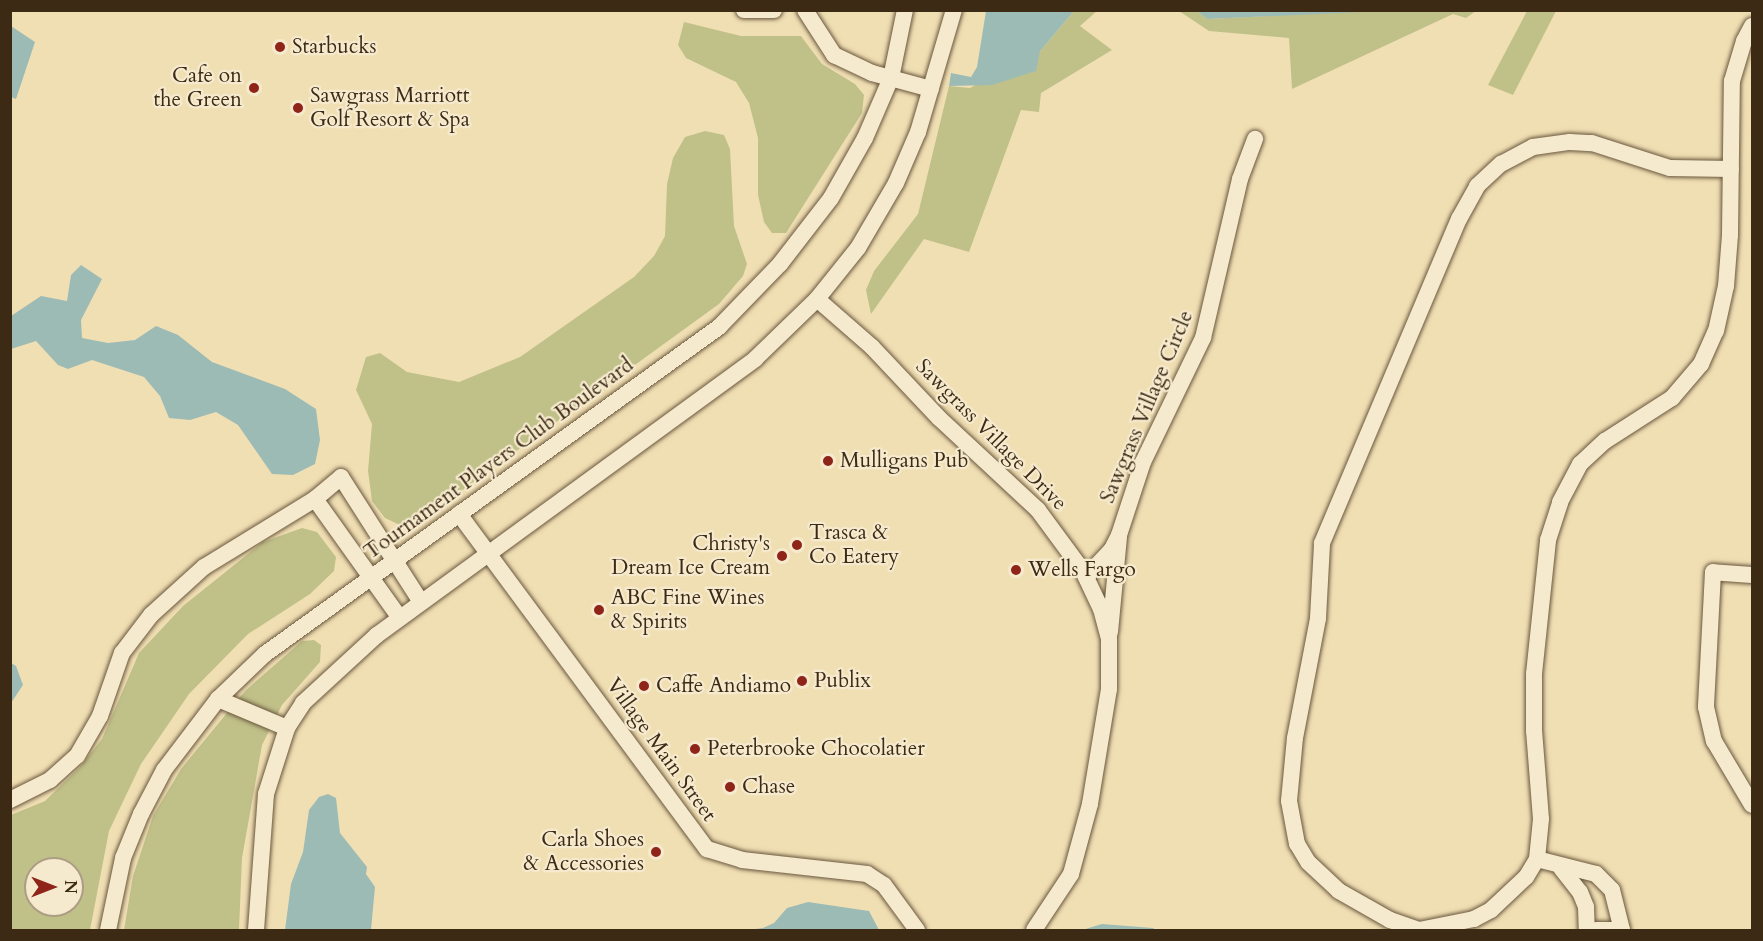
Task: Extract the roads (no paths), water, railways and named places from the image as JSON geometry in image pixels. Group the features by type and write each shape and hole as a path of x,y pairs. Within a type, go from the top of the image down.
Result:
{"street":[{"path":"744,10 774,10"},
{"path":"805,10 834,55 891,78 931,89"},
{"name":"Tournament Players Club Boulevard","path":"108,930 123,858 141,814 164,770 218,699 265,654 719,327 780,264 831,198 865,138 891,78 904,10"},
{"path":"256,930 266,794 287,728 303,704 332,673 400,618 755,359 817,299 858,248 896,183 931,89 954,10"},
{"path":"1731,169 1670,168 1592,143 1570,142 1533,147 1501,164 1478,186 1459,219 1322,543 1315,641 1295,738 1289,801 1297,844 1308,862 1339,891 1390,920 1419,930 1474,919 1491,910 1526,877 1537,859 1541,819 1534,731 1534,674 1538,618 1553,520 1580,464 1605,441 1672,398 1701,364 1716,331 1726,286 1731,169 1732,81 1744,41 1752,27"},
{"name":"Sawgrass Village Circle","path":"1086,577 1112,549 1119,535 1143,462 1211,314 1240,179 1255,140"},
{"name":"Sawgrass Village Drive","path":"817,299 872,347 939,418 1038,510 1086,577 1109,639 1104,727 1082,840 1056,903 1034,930"},
{"path":"10,800 50,780 77,756 100,716 122,653 151,615 227,551 315,499 341,477 421,602"},
{"path":"315,499 400,618"},
{"name":"Village Main Street","path":"459,514 707,849 742,860 867,874 884,885 917,930"},
{"path":"1109,639 1119,535"},
{"path":"1752,575 1713,572 1706,707 1714,741 1752,805"},
{"path":"218,699 287,728"},
{"path":"1537,859 1561,868 1596,873 1612,890 1622,930 1596,930"},
{"path":"1561,868 1580,892 1586,907 1587,930"}],"water":[{"path":"986,10 1074,11 1040,51 1036,71 992,85 949,86 951,73 971,77 977,67"},
{"path":"1197,11 1383,11 1207,19"},
{"path":"11,26 35,42 16,99 11,97"},
{"path":"81,265 102,279 81,320 82,338 108,343 135,340 156,326 178,335 212,362 285,389 316,409 320,440 315,464 293,475 272,474 238,425 216,412 190,420 169,418 160,396 144,377 92,360 68,369 58,365 36,341 11,349 11,316 41,296 67,301 71,275"},
{"path":"11,663 16,666 23,685 11,703"},
{"path":"328,794 336,798 340,833 367,867 366,874 375,887 371,930 285,930 291,884 303,852 309,810 319,797"},
{"path":"808,902 869,911 879,930 747,930 763,928 774,923 787,908"},
{"path":"1102,924 1153,928 1155,930 1082,930"}],"place":[{"name":"Starbucks","path":"280,47"},
{"name":"Cafe on the Green","path":"254,88"},
{"name":"Sawgrass Marriott Golf Resort & Spa","path":"298,108"},
{"name":"Mulligans Pub","path":"828,461"},
{"name":"Trasca & Co Eatery","path":"797,545"},
{"name":"Christy's Dream Ice Cream","path":"782,556"},
{"name":"Wells Fargo","path":"1016,570"},
{"name":"ABC Fine Wines & Spirits","path":"599,610"},
{"name":"Publix","path":"802,681"},
{"name":"Caffe Andiamo","path":"644,686"},
{"name":"Peterbrooke Chocolatier","path":"695,749"},
{"name":"Chase","path":"730,787"},
{"name":"Carla Shoes & Accessories","path":"656,852"}]}
